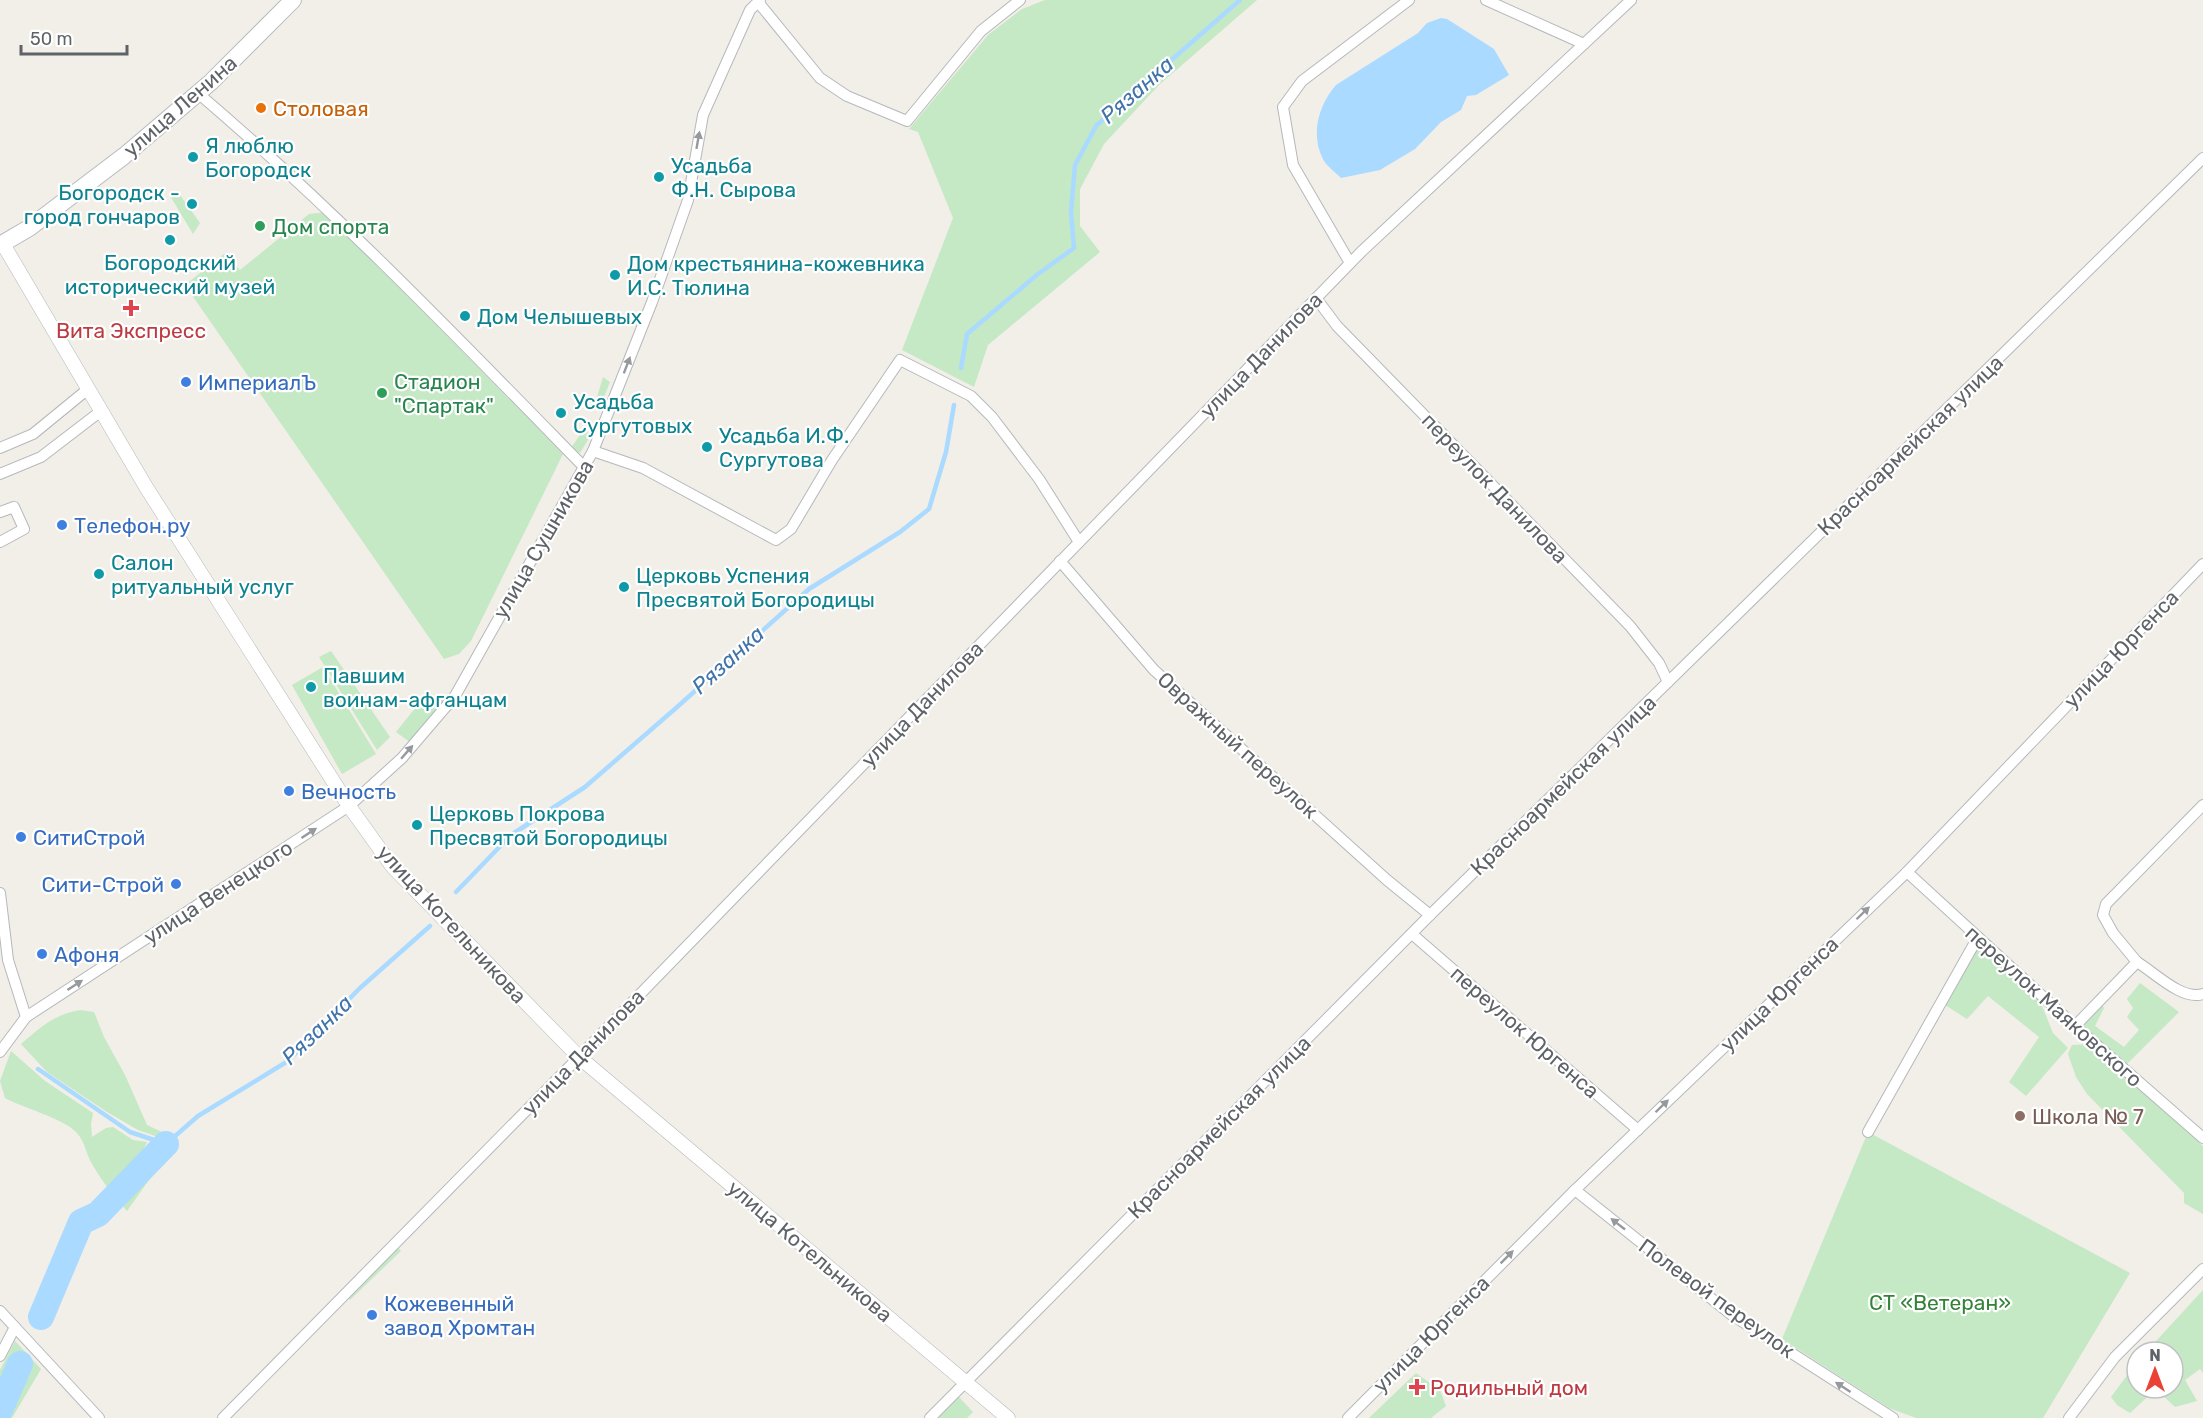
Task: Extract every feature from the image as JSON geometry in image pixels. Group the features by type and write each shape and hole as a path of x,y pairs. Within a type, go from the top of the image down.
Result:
{"main road":[{"name":"улица Ленина","path":"2,244 29,228 124,156 198,94 288,2"}],"street":[{"path":"759,1 820,78 847,96 907,122 981,31 1020,0"},
{"path":"1350,263 1293,165 1282,107 1302,81 1409,0"},
{"path":"1486,0 1584,44"},
{"name":"улица Данилова","path":"223,1418 579,1057 1350,263 1631,0"},
{"name":"улица Сушникова","path":"349,806 402,758 455,696 593,451 652,302 687,200 703,115 750,10 759,1"},
{"path":"198,94 329,210 403,282 584,467"},
{"name":"Красноармейская улица","path":"930,1418 1430,915 2203,159"},
{"name":"улица Котельникова","path":"2,244 146,487 349,806 392,866 579,1057 1008,1418"},
{"name":"переулок Данилова","path":"1316,298 1337,326 1630,626 1659,663 1668,682"},
{"path":"593,451 643,468 776,540 791,529 832,460 900,360 971,396 992,417 1039,479 1079,542"},
{"path":"0,448 33,434 88,389"},
{"path":"0,474 41,457 101,411"},
{"path":"0,512 14,507 24,529 0,542"},
{"name":"Овражный переулок","path":"1060,561 1154,670 1387,880 1430,915"},
{"name":"улица Юргенса","path":"1348,1418 1575,1190 1907,872 2203,564"},
{"path":"2203,805 2106,904 2103,915 2113,933 2136,962 2181,992 2197,996 2203,994"},
{"name":"улица Венецкого","path":"26,1017 349,806"},
{"name":"переулок Маяковского","path":"1907,872 2075,1026 2203,1138"},
{"path":"0,893 8,960 26,1017 0,1052"},
{"name":"переулок Юргенса","path":"1412,934 1638,1130"},
{"path":"1868,1132 1978,937"},
{"path":"2075,1026 2136,962"},
{"name":"Полевой переулок","path":"1575,1190 1732,1315 1893,1418"},
{"path":"2069,1418 2115,1357 2203,1269"},
{"path":"0,1311 99,1418"},
{"path":"0,1356 15,1327"}],"green space":[{"path":"1045,0 1257,0 1159,85 1104,144 1080,189 1080,226 1100,252 988,345 974,387 902,350 953,218 918,132 909,129 988,35 1022,9"},
{"path":"169,194 180,195 200,223 193,234"},
{"name":"Стадион \"Спартак\"","path":"326,212 563,454 471,641 459,654 444,659 185,285 225,253 240,270 309,214"},
{"path":"603,377 610,382 602,402 597,397"},
{"path":"584,429 591,435 580,453 571,448"},
{"path":"331,651 390,737 377,750 319,657"},
{"path":"323,667 376,754 342,774 292,685"},
{"path":"428,692 445,700 411,743 396,732"},
{"path":"1976,950 1983,950 2040,1001 2053,1033 2068,1048 2026,1096 2009,1082 2039,1037 1988,996 1967,1019 1945,1005"},
{"path":"2140,983 2179,1012 2126,1065 2082,1027 2101,1004 2104,1008 2095,1026 2124,1047 2139,1030 2127,1017 2133,1008 2127,999"},
{"path":"80,1010 94,1012 147,1125 164,1133 164,1139 138,1130 107,1112 47,1072 21,1044 55,1018"},
{"path":"2092,1044 2203,1146 2203,1214 2184,1203 2184,1193 2087,1094 2076,1077 2068,1054 2072,1045"},
{"path":"11,1051 45,1081 93,1113 92,1137 106,1128 113,1127 133,1140 147,1142 134,1170 141,1170 153,1156 162,1150 168,1153 127,1211 99,1175 77,1133 53,1118 5,1098 0,1081"},
{"name":"СТ «Ветеран»","path":"1868,1132 2130,1273 2043,1418 1916,1418 1889,1408 1782,1339"},
{"path":"392,1240 401,1251 350,1300 342,1290"},
{"path":"2203,1290 2203,1373 2200,1369 2185,1380 2185,1340 2157,1340"},
{"path":"15,1341 41,1369 12,1418 0,1418 0,1370"},
{"path":"1416,1373 1440,1390 1446,1406 1431,1418 1369,1418"},
{"path":"2125,1378 2125,1400 2144,1400 2130,1413 2117,1405 2111,1397"},
{"path":"2185,1380 2197,1401 2175,1407 2168,1400 2185,1400"},
{"path":"957,1395 973,1412 967,1418 935,1418"}],"water":[{"path":"1441,18 1447,19 1494,49 1509,75 1476,95 1467,96 1461,110 1441,122 1415,149 1380,170 1341,178 1324,161 1317,141 1318,121 1330,93 1336,85 1418,33 1427,23"}],"waterway":[{"name":"Рязанка","path":"961,368 967,334 1038,274 1074,248 1071,212 1075,165 1096,126 1240,0"},
{"name":"Рязанка","path":"456,892 511,835 585,787 809,589 900,532 929,509 946,452 954,405"},
{"name":"Рязанка","path":"38,1069 130,1132 166,1144 198,1116 288,1061 360,988 430,926"},
{"name":"Рязанка","path":"41,1317 81,1222 98,1214 166,1144"},
{"name":"Рязанка","path":"0,1410 20,1364"}],"place":[{"name":"Столовая","path":"261,108"},
{"name":"Я люблю Богородск","path":"193,157"},
{"name":"Усадьба Ф.Н. Сырова","path":"659,177"},
{"name":"Богородск - город гончаров","path":"192,204"},
{"name":"Дом спорта","path":"260,226"},
{"name":"Богородский исторический музей","path":"170,240"},
{"name":"Дом крестьянина-кожевника И.С. Тюлина","path":"615,275"},
{"name":"Вита Экспресс","path":"131,308"},
{"name":"Дом Челышевых","path":"465,316"},
{"name":"ИмпериалЪ","path":"186,382"},
{"name":"Стадион \"Спартак\"","path":"382,393"},
{"name":"Усадьба Сургутовых","path":"561,413"},
{"name":"Усадьба И.Ф. Сургутова","path":"707,447"},
{"name":"Телефон.ру","path":"62,525"},
{"name":"Салон ритуальный услуг","path":"99,574"},
{"name":"Церковь Успения Пресвятой Богородицы","path":"624,587"},
{"name":"Павшим воинам-афганцам","path":"311,687"},
{"name":"Вечность","path":"289,791"},
{"name":"Церковь Покрова Пресвятой Богородицы","path":"417,825"},
{"name":"СитиСтрой","path":"21,837"},
{"name":"Сити-Строй","path":"176,884"},
{"name":"Афоня","path":"42,954"},
{"name":"Школа № 7","path":"2020,1116"},
{"name":"Кожевенный завод Хромтан","path":"372,1315"},
{"name":"Родильный дом","path":"1417,1387"}]}
